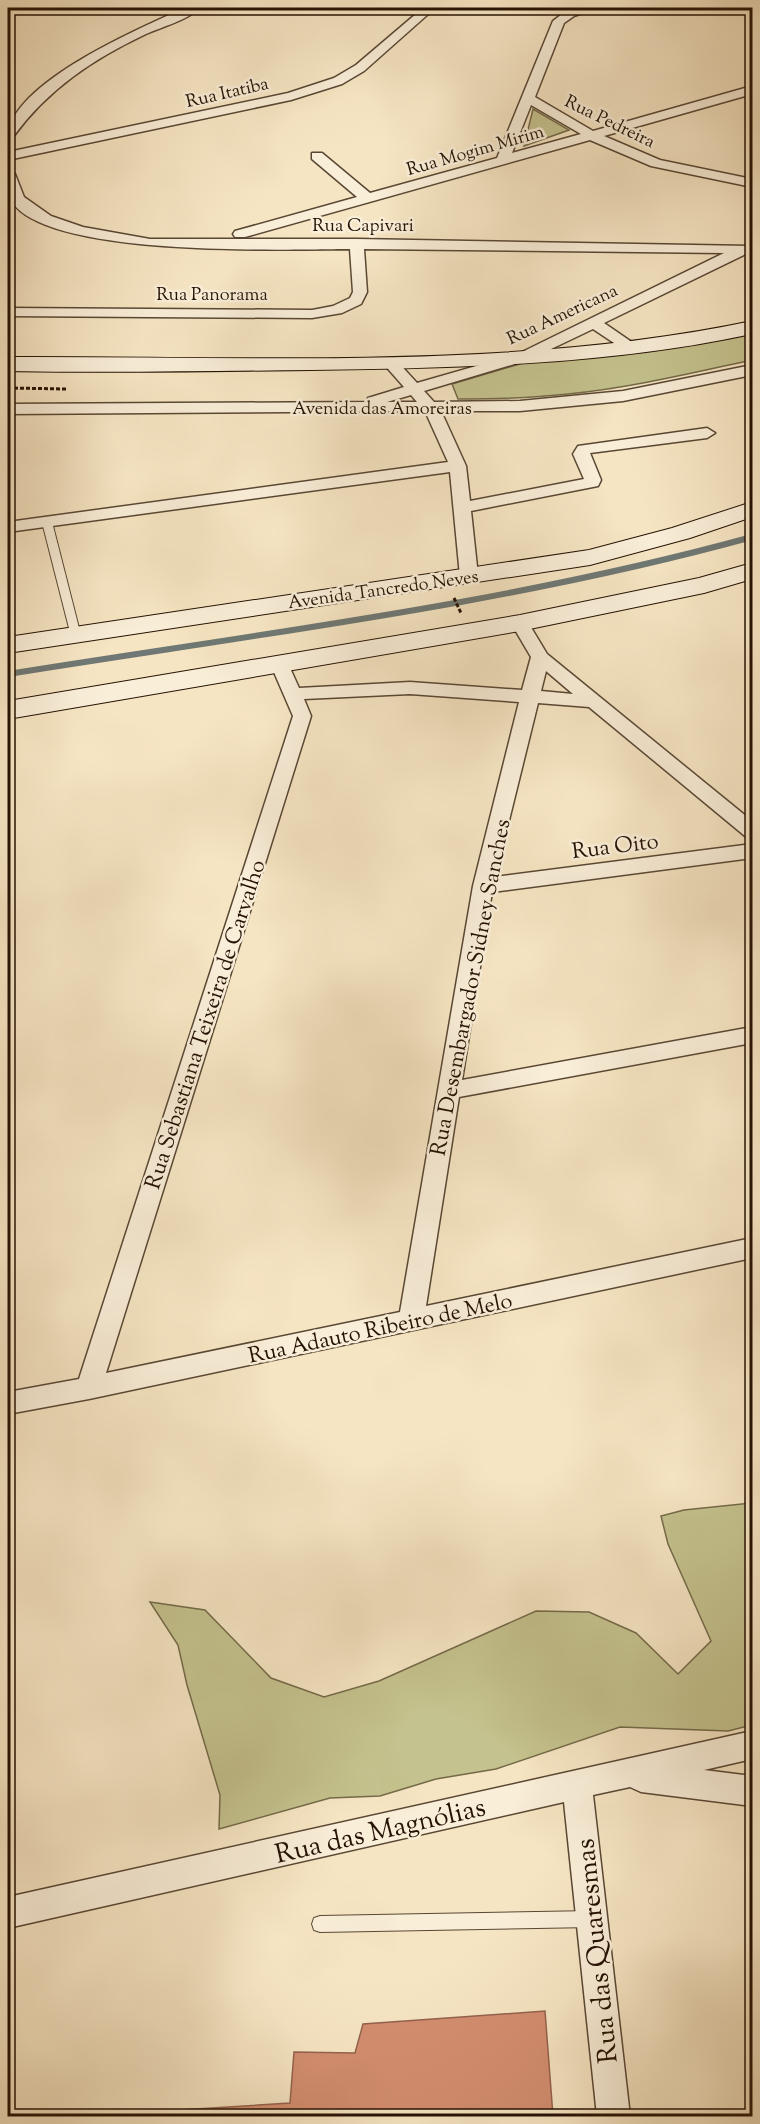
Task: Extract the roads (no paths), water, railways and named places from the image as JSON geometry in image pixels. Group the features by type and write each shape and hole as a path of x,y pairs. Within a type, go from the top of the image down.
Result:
{"main road":[{"path":"8,364 390,362 523,357 631,348 753,328"},
{"name":"Avenida Tancredo Neves","path":"8,645 590,557 681,534 753,509"},
{"path":"8,710 520,623 704,585 753,571"}],"street":[{"path":"8,134 19,116 45,88 75,66 194,8"},
{"name":"Rua Itatiba","path":"8,156 291,96 338,81 360,68 429,8"},
{"path":"502,161 526,97 559,21 570,13 591,8"},
{"name":"Rua Mogim Mirim","path":"206,243 753,90"},
{"name":"Rua Pedreira","path":"526,97 592,136 656,163 753,183"},
{"path":"317,156 368,199"},
{"name":"Rua Capivari","path":"8,174 18,200 52,221 96,235 150,243 749,247"},
{"path":"287,222 306,243"},
{"name":"Rua Panorama","path":"8,312 312,314 337,310 356,301 360,292 357,243"},
{"name":"Rua Americana","path":"347,408 416,390 471,370 523,357 749,247"},
{"path":"592,322 631,348"},
{"path":"390,362 432,409 458,466 469,576"},
{"name":"Avenida das Amoreiras","path":"8,409 432,409 520,406 623,396 753,370"},
{"path":"462,508 592,483 593,480 581,454 585,449 707,433"},
{"path":"8,527 458,466"},
{"path":"520,623 540,657 753,831"},
{"name":"Rua Desembargador Sidney Sanches","path":"411,1320 447,1091 483,886 540,657"},
{"name":"Rua Sebastiana Teixeira de Carvalho","path":"89,1388 302,716 279,663"},
{"path":"293,694 410,688 593,701"},
{"name":"Rua Oito","path":"483,886 753,851"},
{"path":"447,1091 753,1035"},
{"name":"Rua Adauto Ribeiro de Melo","path":"8,1403 89,1388 753,1248"},
{"name":"Rua das Magnólias","path":"8,1913 627,1775 753,1744"},
{"path":"627,1775 753,1791"},
{"name":"Rua das Quaresmas","path":"577,1786 594,1919 614,2116"}],"lane":[{"path":"47,522 76,636"},
{"path":"320,1924 594,1919"}],"waterway":[{"path":"8,674 289,631 475,599 568,581 752,537"}]}
